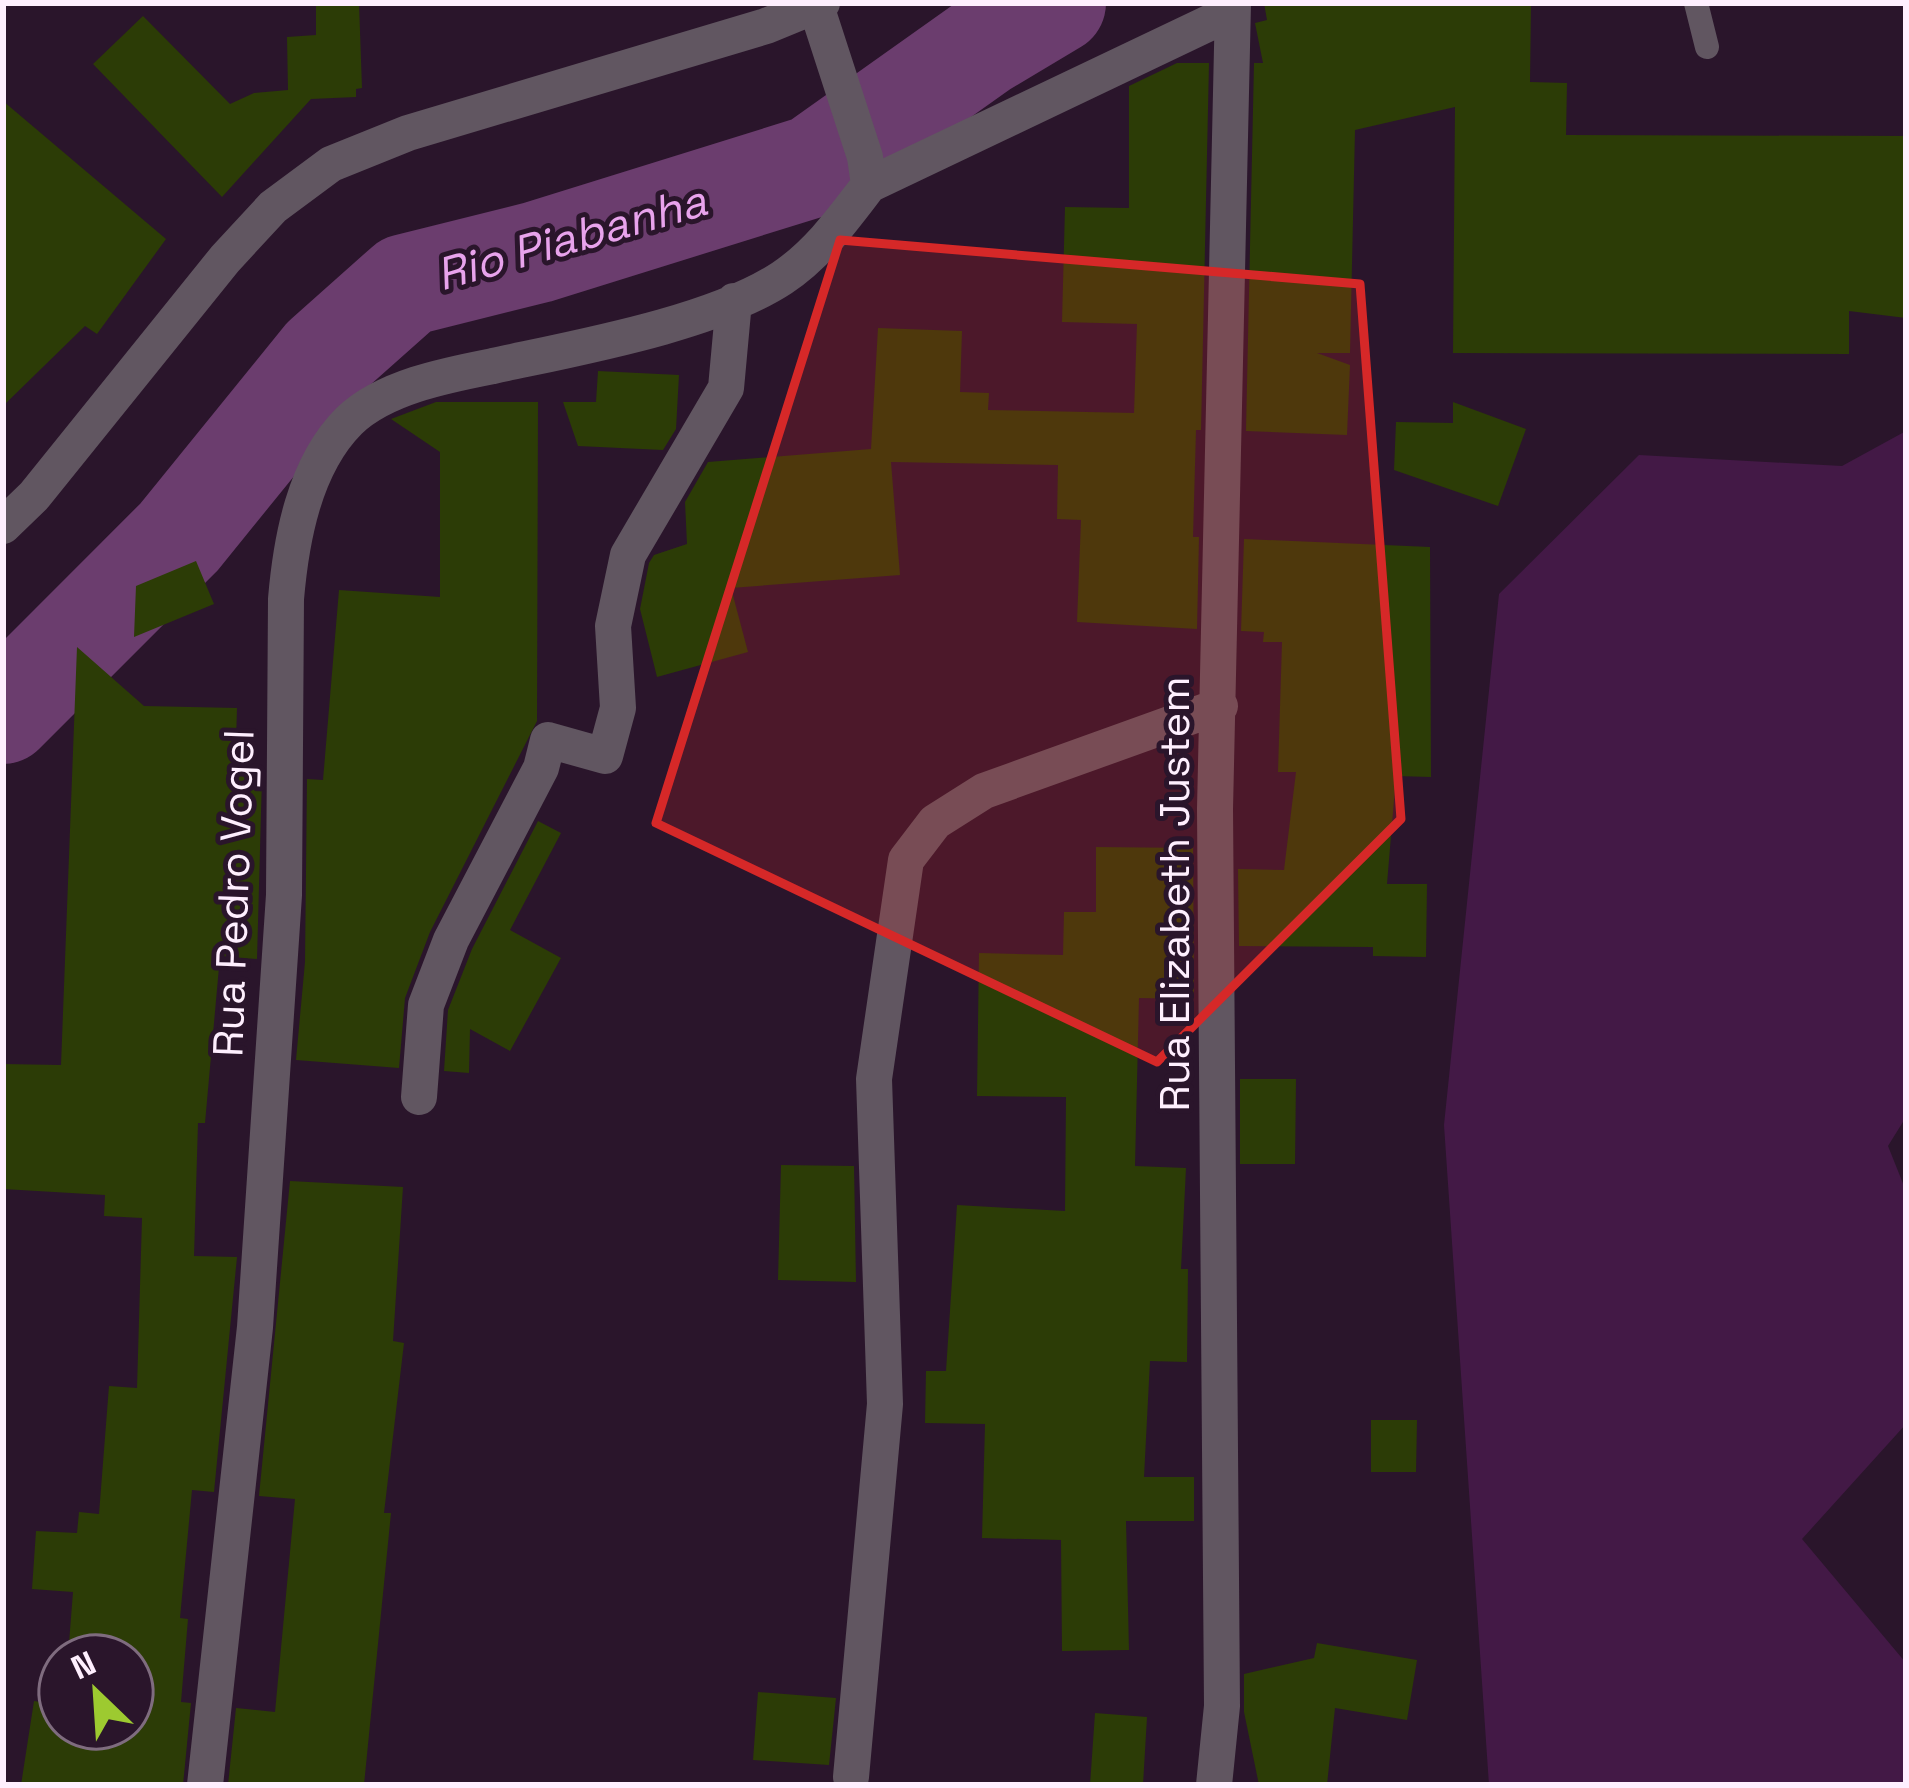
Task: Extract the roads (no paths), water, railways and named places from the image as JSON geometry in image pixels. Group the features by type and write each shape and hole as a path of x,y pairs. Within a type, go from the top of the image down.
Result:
{"street":[{"path":"3,526 34,496 225,259 273,207 331,164 766,14 819,4 867,171"},
{"name":"Rua Pedro Vogel","path":"205,1785 255,1327 284,895 290,552 324,457 350,420 400,391 593,344 734,301 781,278 830,237 867,171 1232,8"},
{"name":"Rua Elizabeth Justem","path":"1214,1785 1222,1706 1215,809 1232,8"},
{"path":"419,1097 426,1005 451,940 541,768 548,740 605,756 618,708 613,626 628,555 726,388 734,301"},
{"path":"851,1777 885,1404 874,1079 906,860 935,822 984,791 1220,706"}],"lane":[{"path":"1696,3 1707,47"}],"waterway":[{"name":"Rio Piabanha","path":"3,713 179,537 325,357 406,285 538,252 814,166 983,46 1055,3"}]}
